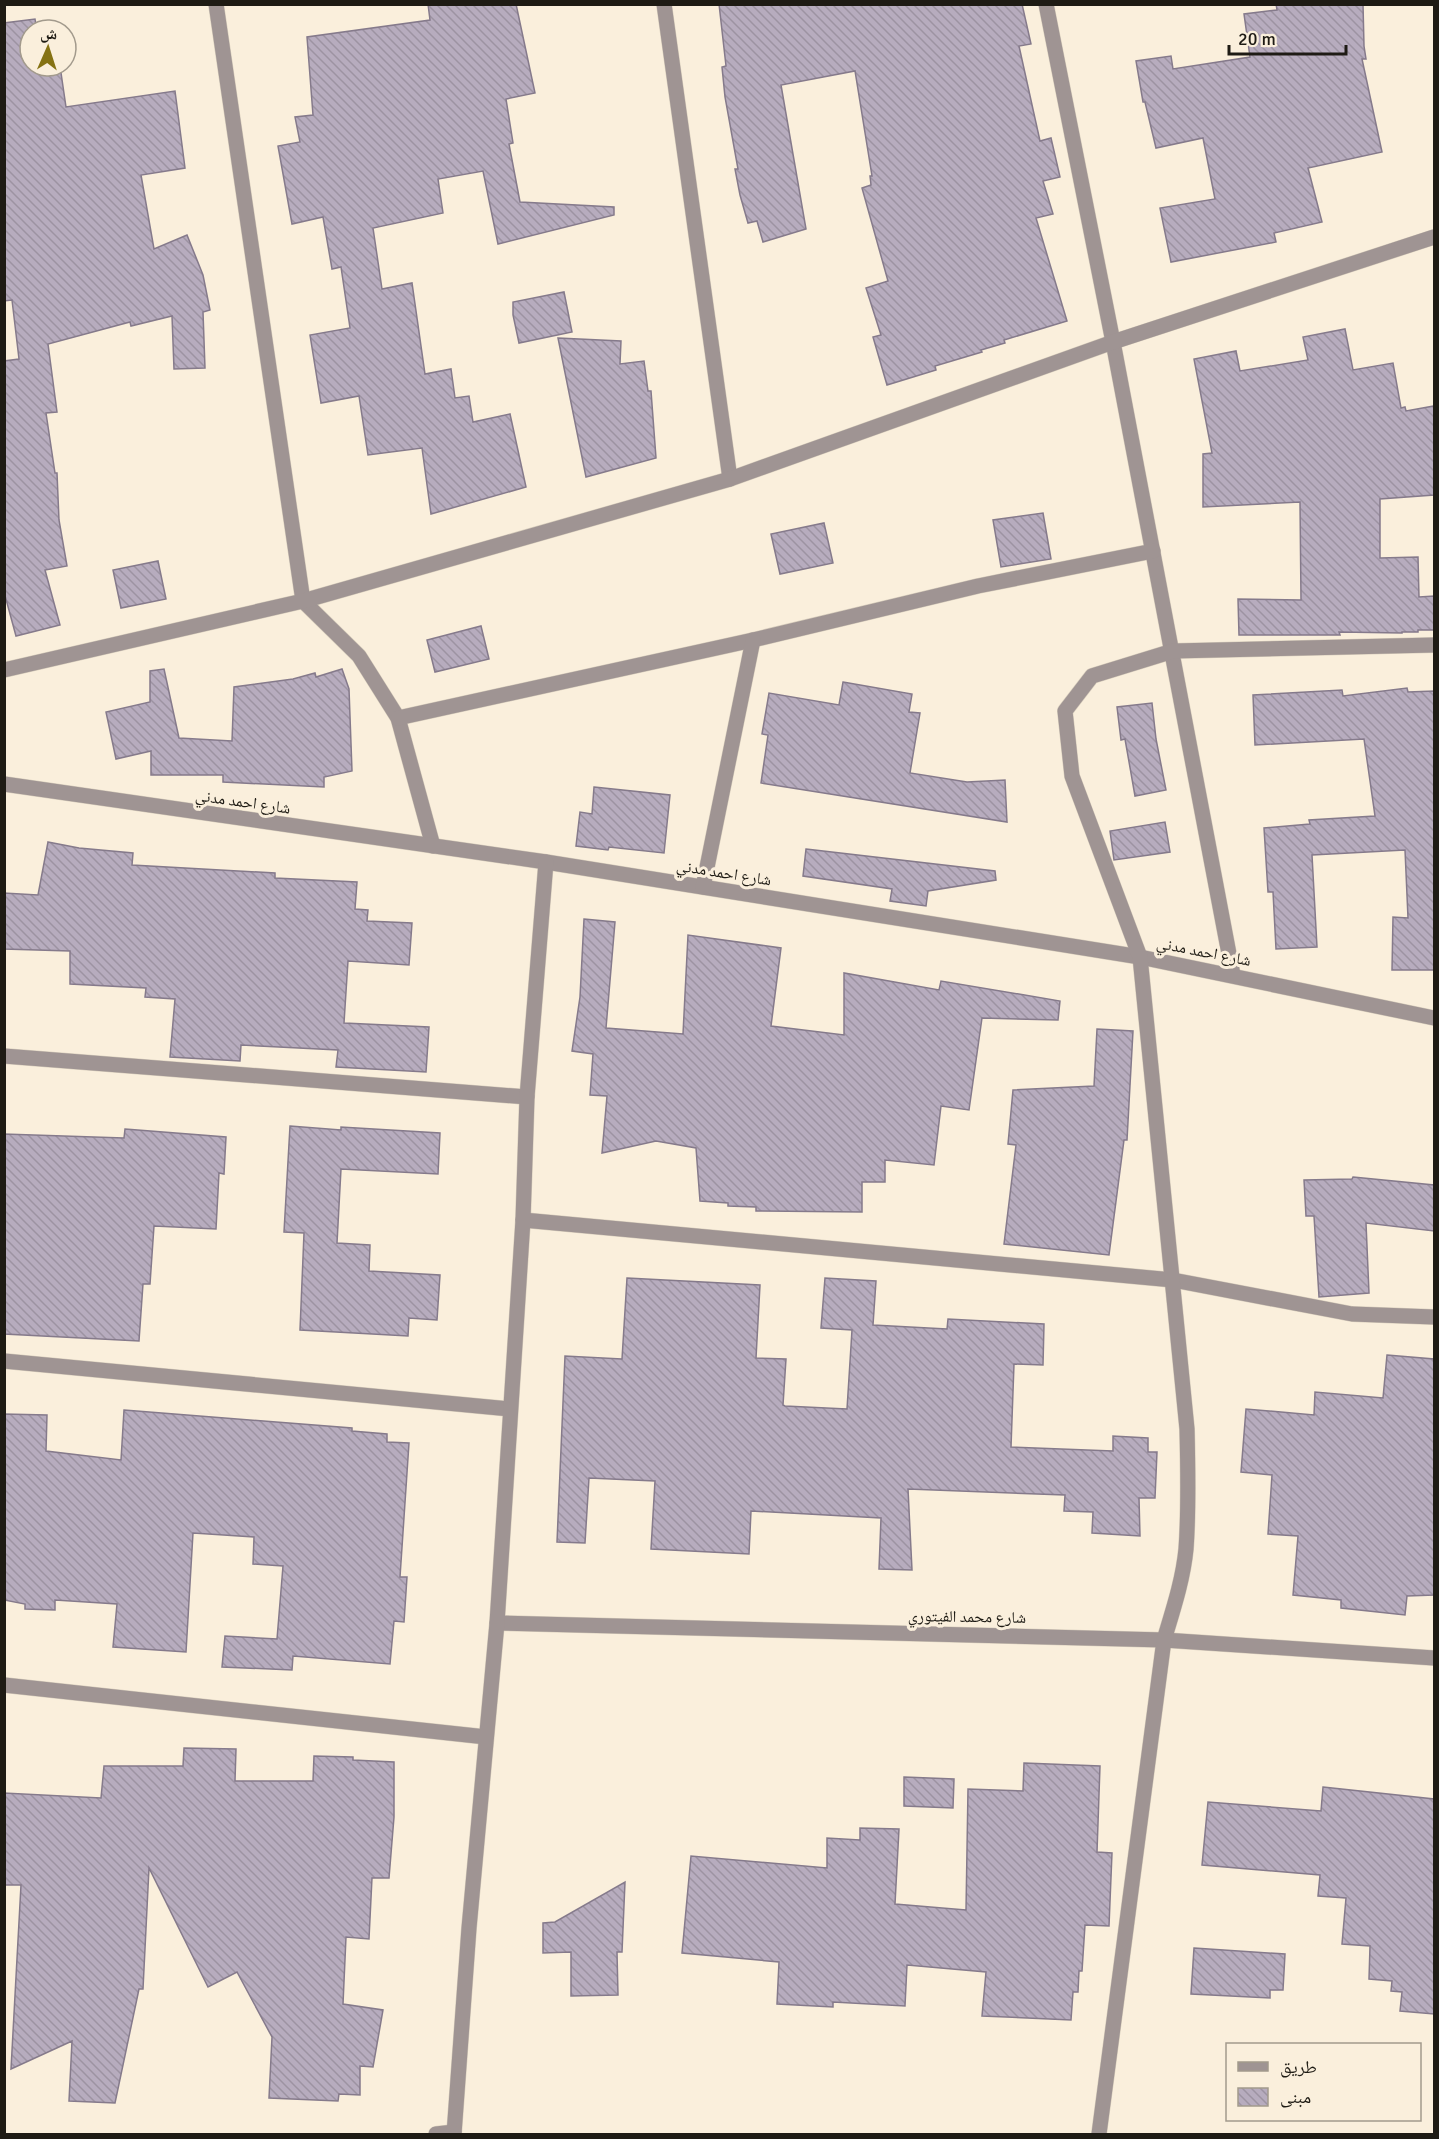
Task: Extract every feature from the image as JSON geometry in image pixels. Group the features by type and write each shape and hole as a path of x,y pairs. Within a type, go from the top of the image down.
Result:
{"street":[{"path":"216,4 303,601 359,656 398,718 433,846"},
{"path":"664,4 730,479"},
{"path":"1046,4 1173,651 1233,975"},
{"path":"4,670 303,601 730,479 1113,342 1434,237"},
{"path":"398,718 753,640 978,586 1153,550"},
{"path":"703,887 753,640"},
{"path":"1099,2134 1164,1640 1177,1596 1185,1551 1188,1506 1187,1429 1140,957 1072,776 1065,711 1092,676 1173,651 1434,645"},
{"name":"شارع احمد مدني","path":"4,784 546,862 1140,957 1434,1018"},
{"path":"436,2134 454,2133 468,1928 497,1623 523,1220 526,1097 546,862"},
{"path":"4,1056 526,1097"},
{"path":"523,1220 1173,1280 1352,1314 1434,1317"},
{"path":"4,1361 510,1409"},
{"name":"شارع محمد الفيتوري","path":"497,1623 1164,1640 1434,1658"},
{"path":"4,1685 486,1737"}],"building":[{"path":"428,4 516,4 535,93 506,99 513,143 509,144 520,202 614,207 614,215 498,244 483,171 438,179 443,213 373,228 382,289 412,283 425,374 451,369 455,398 469,396 473,422 510,414 526,487 431,514 422,448 368,455 359,396 321,403 310,335 350,328 341,267 332,269 323,217 292,224 278,146 300,142 295,117 313,115 307,37 430,20"},
{"path":"719,4 1022,4 1031,44 1019,46 1040,141 1051,138 1060,177 1043,181 1053,214 1036,218 1067,321 1004,340 1005,343 981,350 982,352 935,366 936,370 887,385 873,337 881,335 866,288 888,281 862,188 871,185 870,176 872,176 855,71 781,85 806,229 763,242 757,221 748,223 735,169 738,169 722,67 726,66"},
{"path":"1276,4 1363,4 1366,59 1362,59 1382,152 1308,168 1322,222 1274,233 1276,242 1171,262 1160,208 1215,199 1203,138 1156,148 1145,102 1143,102 1136,61 1171,56 1173,69 1250,57 1244,14 1277,10"},
{"path":"18,21 18,78 62,78 66,107 175,91 185,168 141,175 154,249 187,235 203,275 210,310 203,312 205,368 174,369 172,316 131,326 130,322 48,344 57,412 46,413 55,473 57,473 59,520 67,566 45,570 60,625 16,636 4,592 4,361 19,359 12,300 4,301 4,23"},
{"path":"564,292 572,332 519,343 513,315 513,302"},
{"path":"1345,329 1353,370 1393,363 1401,408 1405,407 1406,411 1434,406 1434,495 1380,499 1380,558 1418,557 1419,597 1434,596 1434,630 1402,633 1339,632 1340,635 1239,635 1238,599 1301,600 1300,502 1203,507 1203,454 1212,453 1194,359 1236,351 1240,371 1308,360 1303,337"},
{"path":"558,338 621,341 620,364 644,361 648,391 651,391 656,458 586,477"},
{"path":"1043,513 1051,559 1001,567 993,520"},
{"path":"824,523 833,563 780,574 771,534"},
{"path":"158,561 166,599 121,608 113,570"},
{"path":"481,626 489,659 435,672 427,640"},
{"path":"164,669 179,738 232,741 234,687 293,679 315,673 316,677 342,669 349,689 352,771 324,777 324,787 223,782 223,775 151,775 151,751 116,759 106,712 150,702 150,671"},
{"path":"843,682 912,694 909,712 920,713 910,773 967,782 1005,780 1007,822 761,783 768,735 762,734 769,693 839,705"},
{"path":"1407,688 1408,692 1434,691 1434,970 1392,970 1393,917 1408,918 1405,850 1312,855 1317,947 1276,949 1273,892 1268,892 1264,828 1310,824 1309,820 1375,816 1364,739 1255,745 1253,695 1342,690 1343,696"},
{"path":"1152,703 1166,790 1135,796 1125,739 1121,740 1117,707"},
{"path":"594,787 670,795 664,853 576,846 580,812 592,814"},
{"path":"1165,822 1170,852 1114,860 1110,831"},
{"path":"48,842 79,848 133,853 132,865 275,873 275,878 357,882 355,909 368,910 367,921 412,923 409,965 348,961 344,1023 429,1027 426,1072 336,1067 338,1050 241,1045 240,1061 170,1057 175,999 145,997 146,988 70,984 70,951 4,949 4,893 38,895"},
{"path":"806,849 995,871 996,880 928,891 926,906 890,901 892,889 803,876"},
{"path":"584,919 615,922 606,1028 683,1034 688,935 781,948 771,1026 844,1035 844,973 939,990 941,981 1060,1001 1058,1020 982,1018 969,1110 941,1106 934,1165 885,1160 885,1182 862,1182 862,1212 756,1211 756,1207 728,1206 728,1203 700,1201 696,1148 656,1141 602,1153 607,1096 590,1095 593,1054 572,1051 580,997"},
{"path":"1097,1029 1133,1031 1127,1140 1124,1140 1109,1255 1004,1244 1016,1145 1008,1144 1013,1090 1094,1086"},
{"path":"290,1126 440,1133 438,1174 341,1169 337,1243 370,1245 369,1271 440,1275 437,1320 409,1318 408,1336 300,1330 304,1233 284,1232"},
{"path":"125,1129 226,1137 224,1174 219,1173 216,1229 154,1226 150,1284 143,1284 139,1341 4,1334 4,1134 124,1138"},
{"path":"1353,1177 1434,1185 1434,1231 1366,1223 1369,1293 1319,1297 1314,1216 1306,1216 1304,1180 1352,1179"},
{"path":"627,1278 760,1285 756,1358 786,1359 783,1405 785,1406 847,1409 852,1330 821,1328 825,1278 876,1281 873,1325 947,1329 948,1319 1044,1324 1043,1365 1014,1364 1011,1447 1113,1451 1113,1436 1148,1438 1148,1452 1157,1452 1155,1498 1139,1498 1140,1536 1092,1533 1093,1512 1064,1511 1065,1495 908,1489 912,1570 879,1569 881,1518 751,1511 749,1554 651,1549 655,1481 589,1478 585,1543 557,1542 565,1356 622,1359"},
{"path":"1387,1355 1434,1359 1434,1595 1407,1596 1405,1615 1341,1608 1341,1600 1293,1595 1298,1536 1268,1534 1272,1475 1241,1472 1246,1409 1314,1415 1315,1392 1383,1398"},
{"path":"124,1410 352,1428 352,1431 387,1434 387,1442 409,1443 400,1577 407,1577 404,1622 394,1621 390,1664 293,1656 292,1670 222,1667 225,1636 277,1639 283,1566 253,1564 254,1537 193,1533 186,1652 113,1647 117,1604 55,1600 55,1610 25,1609 25,1604 4,1600 4,1414 47,1415 46,1451 121,1460"},
{"path":"184,1748 236,1749 235,1781 313,1781 314,1756 353,1757 353,1760 394,1762 394,1817 389,1878 372,1878 369,1939 346,1937 343,2004 383,2010 373,2067 360,2066 360,2095 339,2094 338,2101 269,2098 272,2037 237,1972 208,1987 149,1868 143,1989 139,1989 115,2103 69,2101 72,2041 11,2069 21,1885 4,1885 4,1793 101,1798 104,1766 183,1766"},
{"path":"1024,1763 1100,1766 1097,1852 1112,1853 1109,1926 1085,1925 1082,1971 1079,1971 1078,1992 1073,1992 1071,2020 982,2016 986,1972 907,1965 905,2006 833,2002 833,2007 777,2004 779,1962 682,1953 691,1856 827,1868 827,1838 860,1840 860,1828 899,1829 895,1904 966,1910 968,1789 1023,1791"},
{"path":"904,1777 954,1779 953,1808 904,1806"},
{"path":"1323,1787 1434,1799 1434,2014 1400,2011 1402,1992 1391,1991 1392,1981 1369,1979 1370,1946 1342,1944 1346,1898 1318,1896 1320,1875 1202,1865 1208,1802 1321,1811"},
{"path":"625,1882 622,1952 617,1952 618,1995 571,1996 571,1952 543,1953 543,1923 555,1922"},
{"path":"1194,1948 1285,1954 1283,1990 1270,1990 1270,1998 1191,1994"}]}
